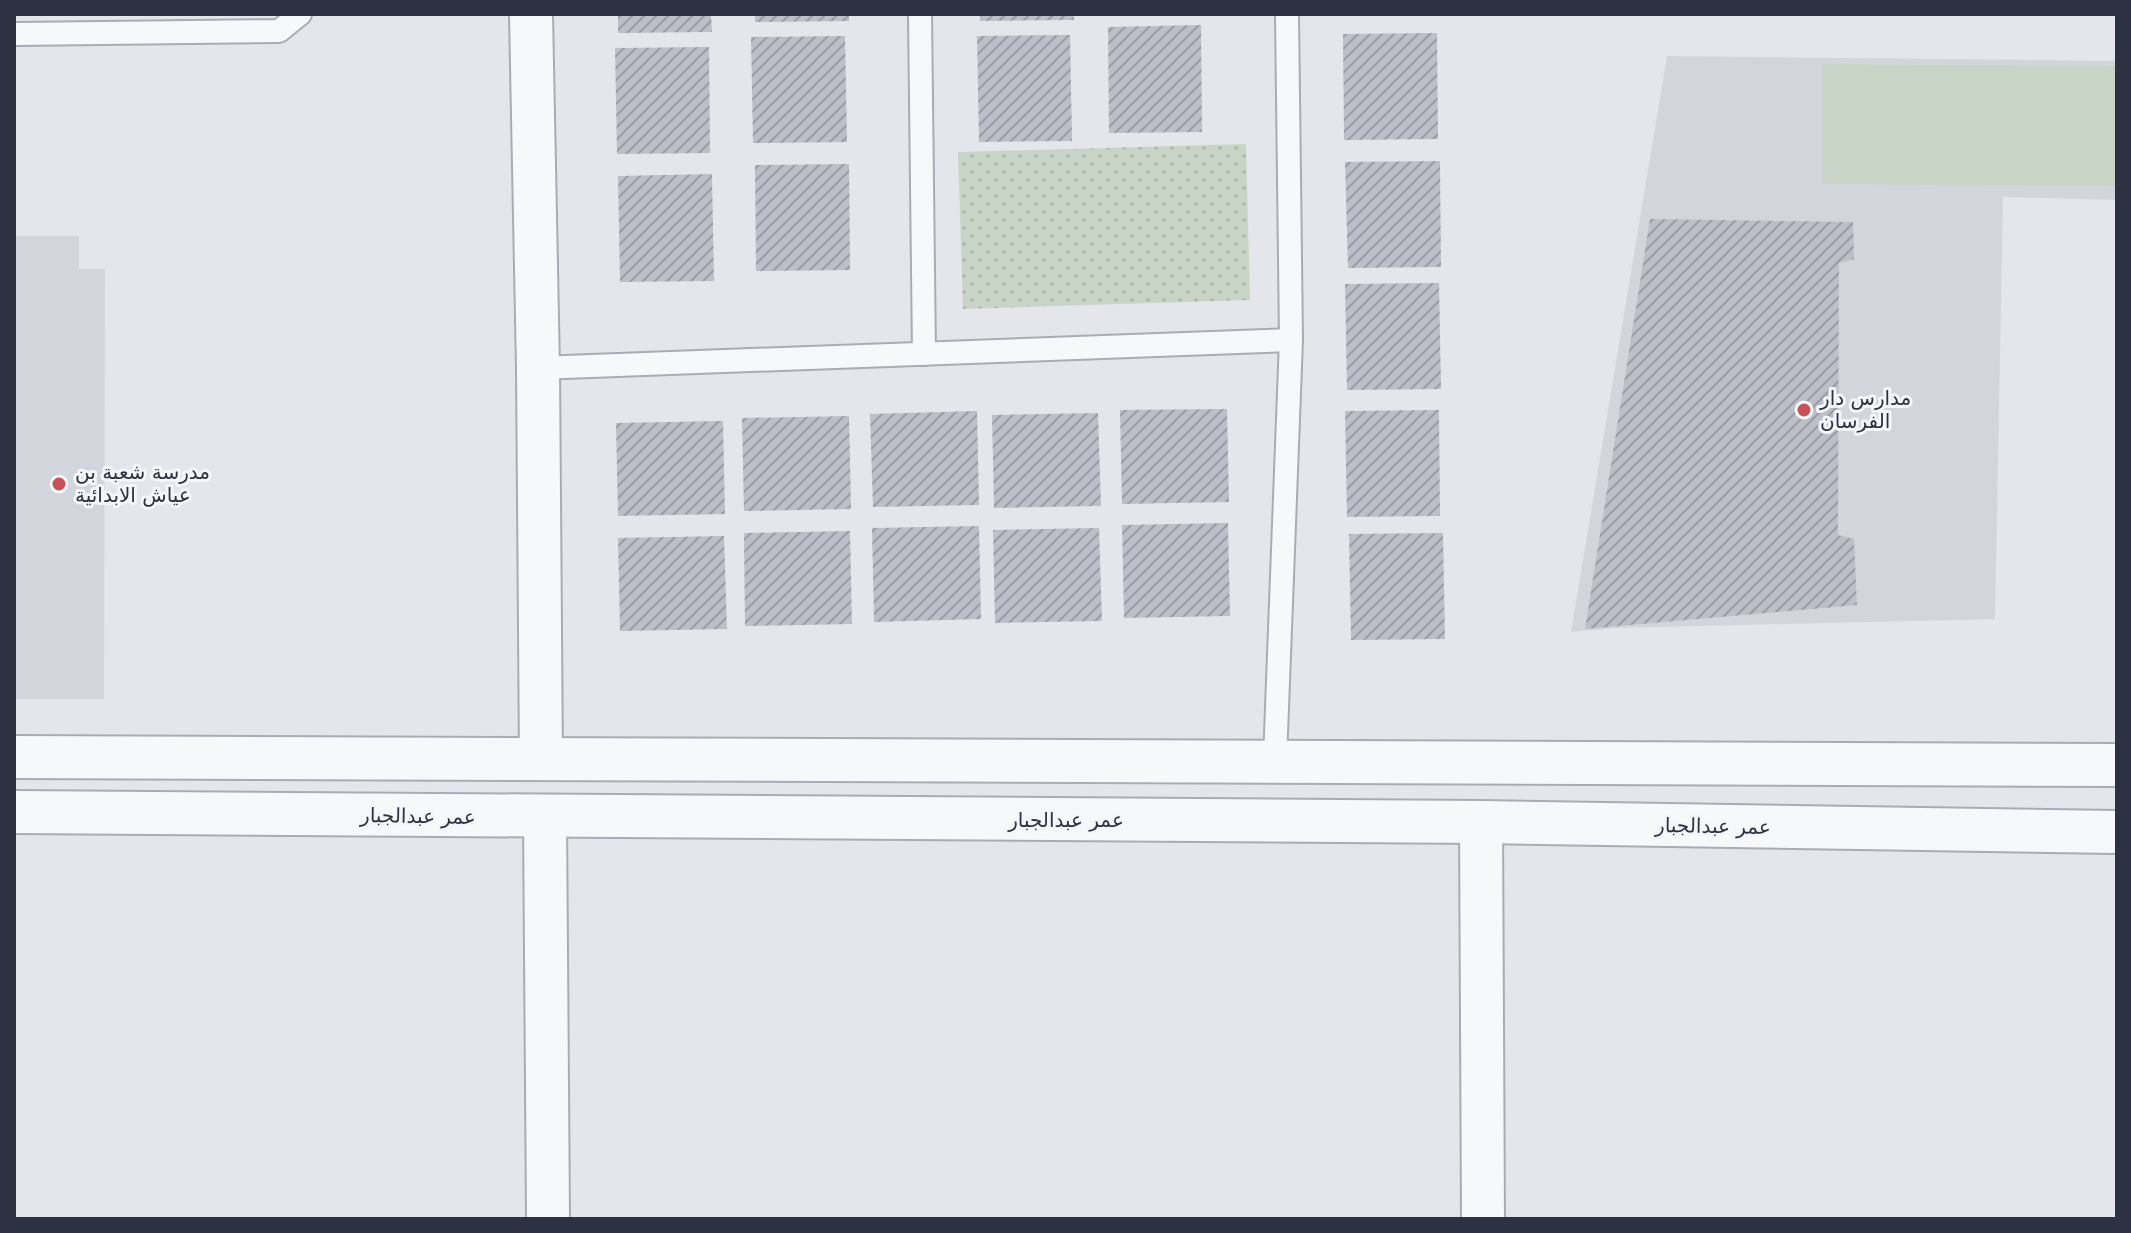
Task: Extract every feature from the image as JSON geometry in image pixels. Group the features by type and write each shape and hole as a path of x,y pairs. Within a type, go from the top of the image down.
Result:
{"street":[{"path":"531,14 541,759"},
{"path":"14,757 2117,765"},
{"name":"عمر عبدالجبار","path":"14,812 1481,822 2117,832"},
{"path":"545,817 548,1219"},
{"path":"1481,822 1483,1219"}],"lane":[{"path":"14,34 279,31 300,14"},
{"path":"920,14 924,354"},
{"path":"1275,760 1291,340 1287,14"},
{"path":"538,368 1291,340"}],"shaded area":[{"name":"مدارس دار الفرسان","path":"1667,56 2117,61 2117,200 2003,197 1995,619 1617,628 1571,632"},
{"name":"مدرسة شعبة بن عياش الابدائية","path":"14,236 79,236 79,269 105,269 104,699 14,699"}],"green space":[{"path":"1823,64 2117,66 2117,186 1823,184"},
{"path":"1246,144 1250,300 963,309 958,152"}],"building":[{"path":"618,14 711,14 712,32 618,33"},
{"path":"755,14 849,14 849,21 755,22"},
{"path":"980,14 1074,14 1074,20 980,21"},
{"path":"1201,25 1202,132 1109,133 1108,27"},
{"path":"1437,33 1438,139 1344,140 1343,34"},
{"path":"1070,35 1072,141 979,142 977,36"},
{"path":"845,36 847,142 753,143 751,37"},
{"path":"709,47 710,153 617,154 615,48"},
{"path":"1440,161 1441,267 1348,268 1345,162"},
{"path":"849,164 850,270 756,271 755,165"},
{"path":"712,174 714,281 620,282 618,176"},
{"path":"1650,219 1853,222 1854,259 1839,263 1838,535 1854,539 1857,605 1585,629"},
{"path":"1439,283 1441,389 1347,390 1345,284"},
{"path":"1227,409 1229,502 1122,504 1120,410"},
{"path":"1439,410 1440,516 1347,517 1345,411"},
{"path":"977,411 979,505 873,507 870,414"},
{"path":"1098,413 1101,506 994,508 992,415"},
{"path":"849,416 851,509 744,511 742,418"},
{"path":"723,421 725,514 618,516 616,423"},
{"path":"1228,523 1230,616 1124,618 1122,525"},
{"path":"979,526 981,619 874,622 872,528"},
{"path":"1099,528 1102,621 995,623 993,530"},
{"path":"850,531 852,624 745,626 744,533"},
{"path":"1443,533 1445,639 1351,640 1349,534"},
{"path":"724,536 727,629 620,631 618,538"}],"place":[{"name":"مدارس دار الفرسان","path":"1804,410"},
{"name":"مدرسة شعبة بن عياش الابدائية","path":"59,484"}]}
